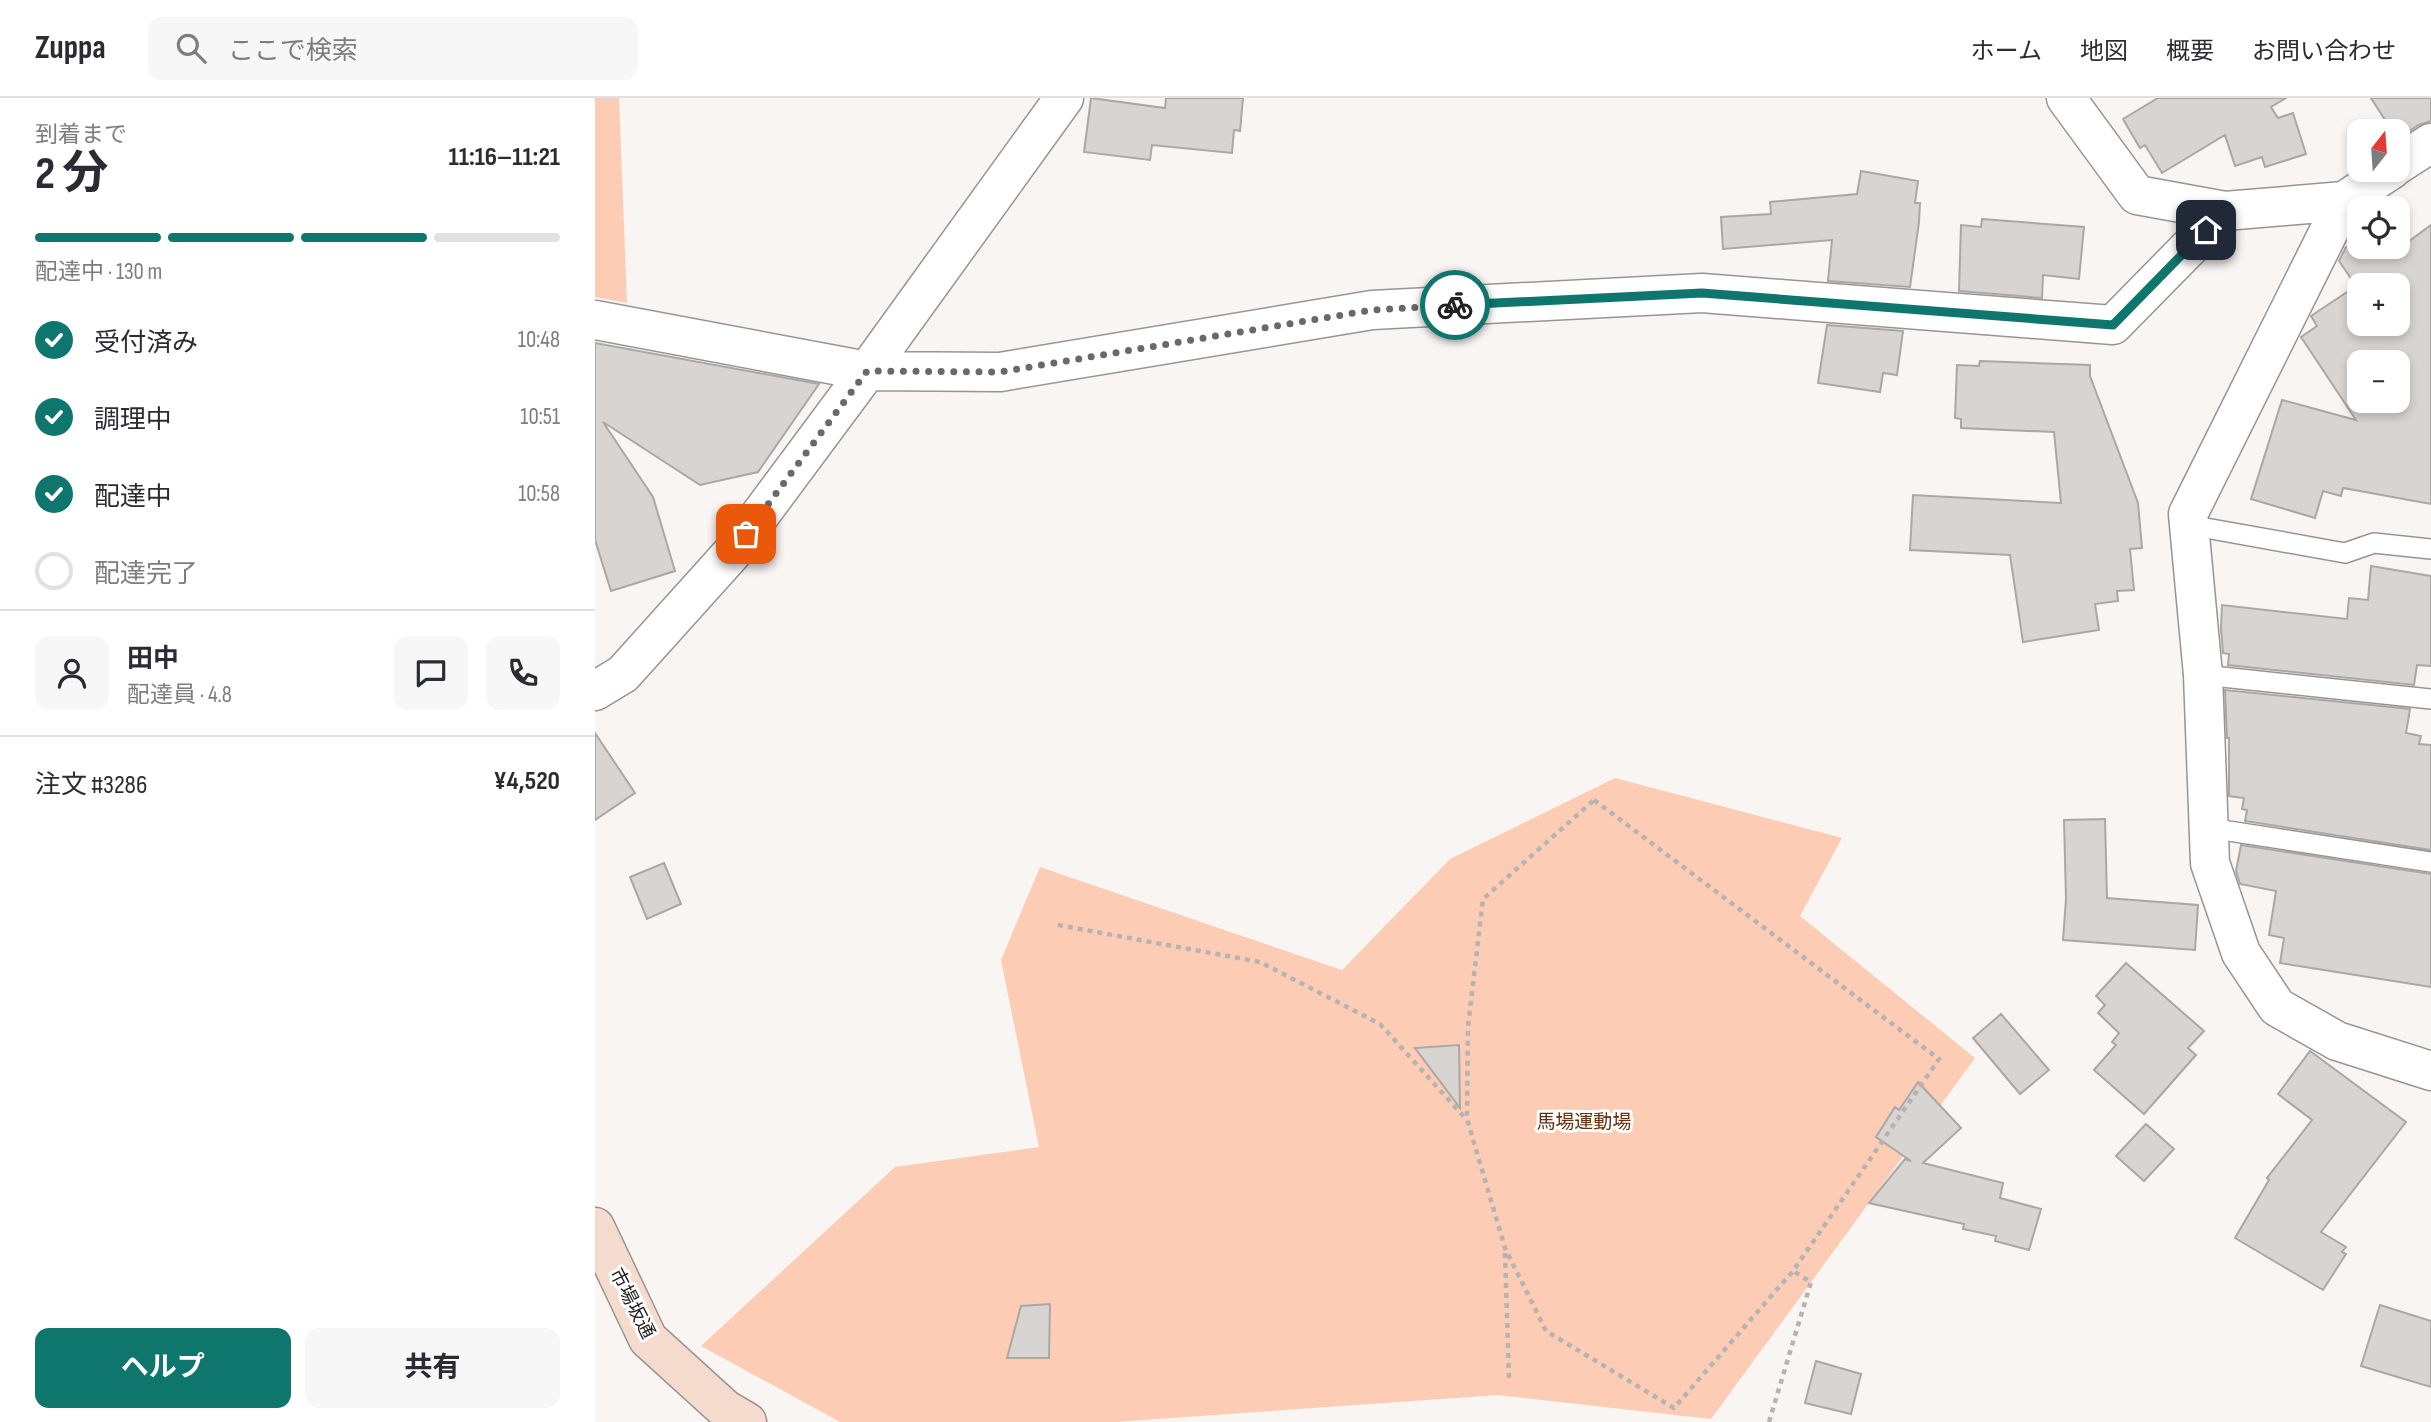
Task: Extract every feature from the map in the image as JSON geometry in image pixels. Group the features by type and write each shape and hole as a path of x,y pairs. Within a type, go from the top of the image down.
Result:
{"street":[{"path":"595,691 622,674 731,555 1064,98"},
{"path":"2066,98 2137,195 2225,211 2344,201 2373,182"},
{"path":"2410,157 2431,143"},
{"path":"2344,201 2188,514 2203,675 2210,863 2241,953 2277,1007 2337,1041 2431,1071"},
{"path":"595,320 867,371 1000,372 1372,310 1702,293 2113,325 2225,211"},
{"name":"市場坂通","path":"595,1227 648,1339 725,1409 747,1422"}],"lane":[{"path":"2189,525 2345,553 2374,543 2431,549"},
{"path":"2203,675 2431,699"},
{"path":"2209,828 2431,862"}],"path":[{"path":"1594,800 1939,1059 1793,1271 1674,1408 1546,1331 1505,1248 1467,1119 1468,1026 1483,899 1594,800"},
{"path":"1058,926 1260,962 1380,1024 1467,1119"},
{"path":"1505,1248 1509,1379"},
{"path":"1769,1422 1811,1282 1793,1271"}],"green space":[{"path":"595,98 619,98 627,303 595,297"},
{"name":"馬場運動場","path":"1615,778 1842,838 1800,916 1975,1058 1711,1419 1498,1395 1115,1422 840,1422 701,1346 895,1167 1039,1147 1001,960 1040,867 1342,970 1450,859"}],"building":[{"path":"1091,98 1165,108 1166,98 1243,98 1240,131 1234,130 1232,153 1152,145 1150,160 1084,152"},
{"path":"2158,98 2286,98 2271,107 2278,118 2293,113 2306,154 2265,167 2262,157 2235,166 2225,135 2162,173 2145,145 2140,148 2123,119"},
{"path":"2371,98 2431,98 2431,121 2410,131 2410,119 2384,119"},
{"path":"1861,171 1918,181 1915,203 1920,203 1919,222 1910,287 1828,281 1832,240 1723,249 1721,217 1771,214 1770,202 1857,194"},
{"path":"1982,219 2084,227 2079,279 2043,275 2042,298 1959,291 1961,225 1981,227"},
{"path":"2431,225 2431,504 2343,488 2341,496 2323,491 2315,518 2251,499 2282,400 2356,420 2351,413 2410,413 2410,350 2347,350 2347,406 2301,337 2317,326 2311,316 2347,292 2347,336 2410,336 2410,273 2347,273 2339,261 2346,247 2347,259 2410,259 2410,240"},
{"path":"1827,325 1903,331 1897,375 1883,373 1880,392 1818,383"},
{"path":"595,343 819,384 758,472 700,485 603,422 653,497 675,571 611,591 595,540"},
{"path":"1980,361 2090,365 2090,376 2138,503 2142,548 2130,549 2134,590 2117,591 2118,601 2095,604 2099,630 2023,642 2010,555 1910,550 1913,495 2061,503 2054,432 1961,428 1961,419 1955,418 1957,365 1979,366"},
{"path":"2371,566 2431,576 2431,666 2417,665 2414,685 2228,665 2229,654 2223,653 2222,605 2347,619 2349,598 2368,600"},
{"path":"2225,690 2410,709 2406,733 2421,736 2419,744 2431,745 2431,850 2245,821 2247,810 2242,809 2244,798 2229,796 2229,738"},
{"path":"595,733 635,793 595,820"},
{"path":"2105,819 2107,898 2198,905 2195,950 2063,940 2066,899 2064,820"},
{"path":"2241,845 2431,874 2431,987 2280,963 2284,938 2269,935 2276,891 2240,884 2236,871"},
{"path":"664,863 681,904 647,919 630,877"},
{"path":"2126,963 2204,1031 2188,1048 2196,1055 2144,1114 2094,1070 2116,1045 2112,1042 2119,1033 2098,1013 2105,1005 2096,996"},
{"path":"2001,1014 2049,1070 2020,1094 1973,1038"},
{"path":"1459,1045 1460,1108 1415,1048"},
{"path":"2310,1051 2406,1122 2321,1232 2346,1247 2342,1252 2346,1254 2323,1290 2235,1238 2269,1180 2267,1178 2312,1120 2278,1094"},
{"path":"1918,1082 1961,1128 1923,1163 2003,1183 2000,1198 2041,1209 2029,1250 1995,1241 1996,1236 1963,1229 1964,1224 1869,1203 1905,1159 1911,1161 1876,1137 1895,1107 1899,1110"},
{"path":"2146,1124 2174,1149 2144,1181 2116,1156"},
{"path":"1050,1304 1049,1358 1007,1358 1021,1306"},
{"path":"2380,1305 2431,1321 2431,1387 2361,1366"},
{"path":"1816,1361 1861,1374 1851,1414 1805,1403"}],"way so far":[{"path":"746,534 867,371 1000,372 1372,310 1455,305"}],"route":[{"path":"1455,305 1702,293 2113,325 2206,230"}]}
